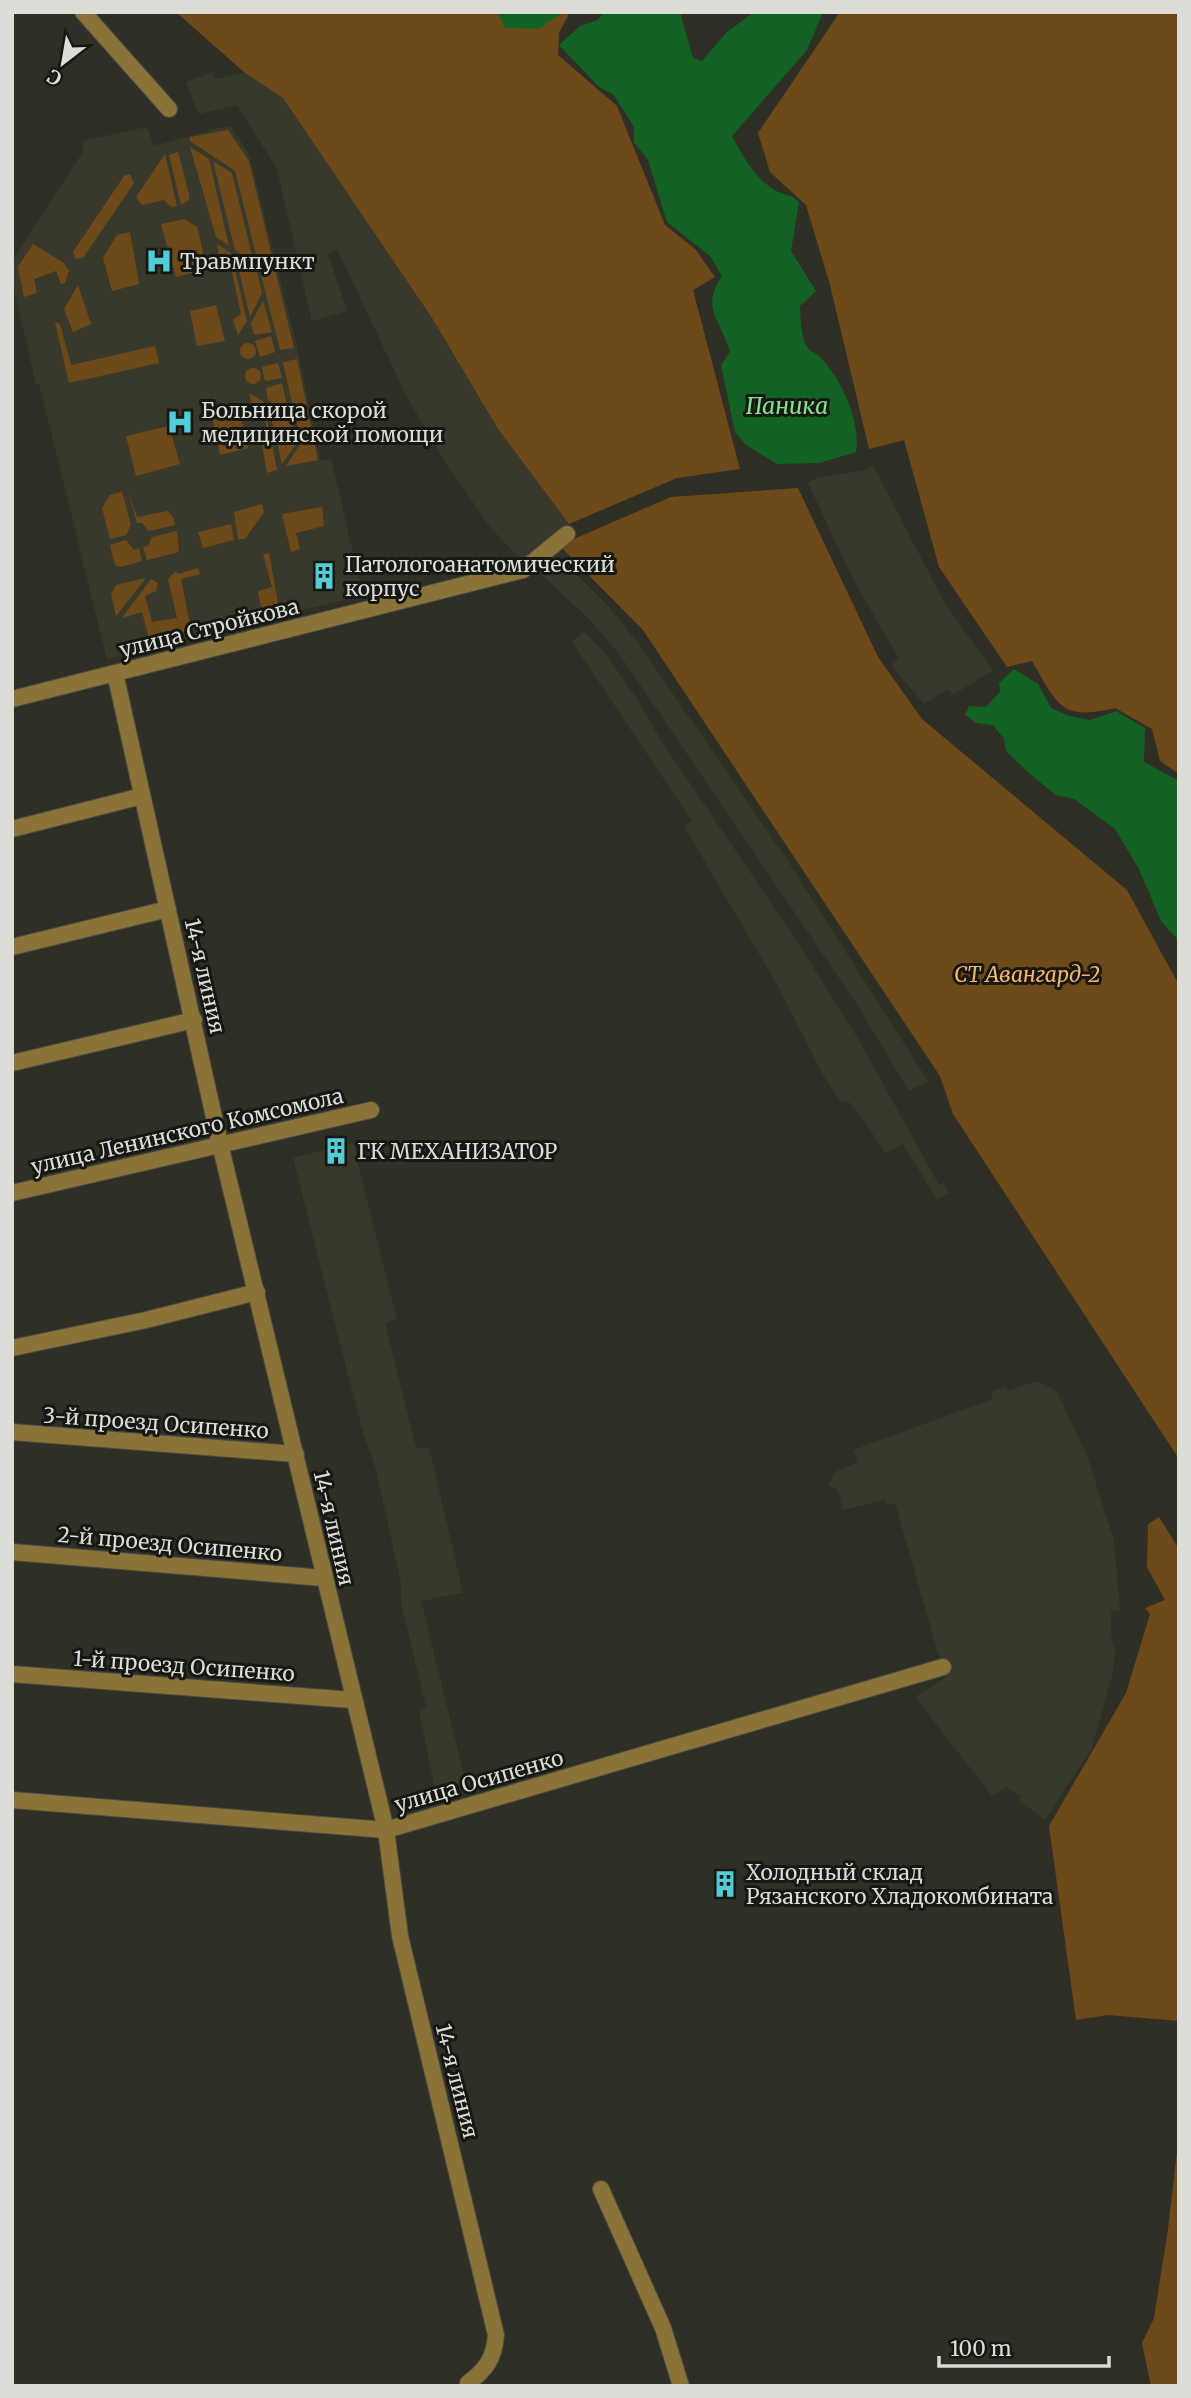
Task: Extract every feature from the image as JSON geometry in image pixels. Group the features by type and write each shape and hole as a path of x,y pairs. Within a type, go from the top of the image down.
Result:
{"street":[{"path":"83,12 169,109"},
{"name":"улица Стройкова","path":"12,699 523,570 567,534"},
{"name":"14-я линия","path":"115,673 220,1144 386,1830 400,1936 496,2334 494,2355 484,2371 468,2383"},
{"path":"12,829 142,796"},
{"path":"12,947 168,909"},
{"path":"12,1063 194,1020"},
{"name":"улица Ленинского Комсомола","path":"12,1193 370,1110"},
{"path":"12,1348 146,1320 257,1292"},
{"name":"3-й проезд Осипенко","path":"12,1432 296,1454"},
{"name":"2-й проезд Осипенко","path":"12,1552 324,1578"},
{"name":"улица Осипенко","path":"12,1801 386,1830 943,1667"},
{"name":"1-й проезд Осипенко","path":"12,1674 353,1700"},
{"path":"601,2189 663,2328 681,2386"}],"shaded area":[{"path":"213,72 216,79 245,73 283,98 432,318 498,429 569,524 521,560 490,527 446,463 407,397 337,249 328,254 347,311 312,321 277,169 237,105 199,114 190,93 186,82"},
{"name":"Больница скорой медицинской помощи","path":"226,126 231,127 249,154 297,347 320,460 331,459 363,595 107,659 39,384 36,384 12,280 12,261 84,150 82,141 147,127 154,146"},
{"path":"873,465 945,604 993,670 953,695 948,689 924,704 891,665 899,658 855,583 808,483 818,477 862,471"},
{"path":"557,555 608,606 638,643 788,861 928,1081 909,1091 858,1006 620,655 591,621 537,568"},
{"path":"584,631 605,653 635,696 662,742 798,943 857,1037 939,1185 943,1183 949,1192 937,1200 903,1144 885,1153 847,1100 842,1103 823,1075 779,988 684,826 692,821 572,642"},
{"path":"353,1143 397,1319 385,1323 416,1449 429,1447 463,1593 421,1601 466,1783 435,1789 419,1710 426,1707 401,1602 401,1583 376,1469 362,1429 293,1158"},
{"path":"1040,1382 1057,1392 1088,1458 1114,1541 1120,1610 1111,1612 1111,1636 1115,1650 1113,1672 1092,1748 1045,1820 1019,1800 1021,1796 1006,1787 992,1796 915,1697 945,1678 895,1503 886,1505 884,1500 843,1510 838,1491 828,1485 835,1472 858,1462 853,1450 993,1399 991,1392 1006,1386 1008,1391"}],"green space":[{"path":"176,12 570,12 559,33 558,55 617,106 665,225 696,250 715,277 693,290 740,469 677,478 569,524 498,429 432,318 283,98 245,73"},
{"path":"840,12 1179,12 1179,774 1160,761 1152,729 1115,708 1082,712 1063,706 1048,689 1032,661 1007,667 939,567 904,440 869,449 830,285 806,205 770,172 758,133"},
{"path":"228,130 249,161 294,348 280,350 235,171 190,141 190,137"},
{"path":"190,147 209,159 229,246 216,237"},
{"path":"178,152 189,194 189,200 181,205 169,155"},
{"path":"165,154 177,206 171,207 164,200 142,205 136,197"},
{"path":"213,161 232,173 254,263 235,250"},
{"path":"130,174 134,183 83,258 76,259 73,252 124,176"},
{"path":"184,219 197,227 207,269 176,277 161,224"},
{"path":"130,232 139,284 112,291 103,258 117,235"},
{"path":"33,244 64,263 69,271 65,283 61,284 56,271 34,279 37,293 24,297 18,267"},
{"path":"217,244 231,253 247,321 238,335 233,320 241,314 232,272 221,266"},
{"path":"236,258 257,271 262,293 250,317"},
{"path":"78,285 91,324 73,332 64,309"},
{"path":"263,301 272,332 254,335 251,323"},
{"path":"216,305 225,341 197,346 190,311"},
{"path":"55,322 60,324 71,365 155,346 159,363 69,383"},
{"path":"271,336 275,352 260,357 255,341"},
{"path":"248,343 254,345 254,357 248,359 242,357 240,351 242,345"},
{"path":"297,359 318,460 286,466 301,443 283,362"},
{"path":"278,363 282,378 265,381 262,367"},
{"path":"253,368 261,376 253,384 245,376"},
{"path":"282,383 289,414 268,400 266,388"},
{"path":"249,393 264,402 277,470 267,473 262,444 269,436 263,413 253,409"},
{"path":"238,404 248,448 220,455 211,411"},
{"path":"268,405 291,420 297,443 282,464"},
{"path":"169,426 180,464 136,476 126,436"},
{"name":"СТ Авангард-2","path":"798,488 878,657 922,719 1127,890 1179,985 1179,1459 953,1114 940,1076 643,630 562,548 576,538 671,497"},
{"path":"122,492 131,525 126,535 110,539 102,508 110,495"},
{"path":"128,492 137,517 168,511 175,525 149,531 142,523 137,523"},
{"path":"262,504 264,512 245,539 238,539 234,512"},
{"path":"322,507 324,526 296,533 300,549 291,552 282,514"},
{"path":"231,524 234,540 203,548 198,532"},
{"path":"177,531 179,552 147,560 143,547 148,546 152,537"},
{"path":"126,540 134,550 139,548 142,561 121,567 115,565 110,545"},
{"path":"269,553 279,609 262,614 258,591 272,587 263,554"},
{"path":"198,568 200,574 181,579 191,630 150,641 142,612 122,618 151,579 158,583 156,591 145,596 152,622 177,618 168,579 176,571 178,574"},
{"path":"146,578 116,616 111,594 116,585"},
{"path":"1159,1517 1179,1549 1179,2021 1108,2015 1076,2020 1049,1826 1126,1693 1150,1614 1145,1608 1165,1600 1147,1567 1148,1524"},
{"path":"1179,2135 1179,2386 1151,2386 1142,2343 1154,2318"}],"water":[{"path":"497,12 563,12 539,29 505,28"},
{"name":"Паника","path":"604,12 680,12 693,58 702,61 726,33 754,12 823,12 807,50 732,136 761,179 774,190 799,202 791,251 816,291 800,306 802,334 806,345 822,359 843,390 856,428 856,452 819,463 777,464 746,445 735,432 721,365 730,352 712,306 716,287 722,276 710,256 667,222 648,160 634,142 634,127 614,95 598,86 559,45 580,26 598,20"},
{"path":"1014,669 1038,684 1051,708 1069,716 1090,720 1116,711 1145,728 1144,762 1179,781 1179,941 1161,921 1139,869 1115,829 1074,799 1056,795 1031,775 1006,751 1004,739 993,725 976,723 965,715 969,706 986,707 1000,692 999,683"}],"place":[{"name":"Травмпункт","path":"159,261"},
{"name":"Больница скорой медицинской помощи","path":"180,422"},
{"name":"Патологоанатомический корпус","path":"324,576"},
{"name":"ГК МЕХАНИЗАТОР","path":"336,1151"},
{"name":"Холодный склад Рязанского Хладокомбината","path":"725,1884"}]}
